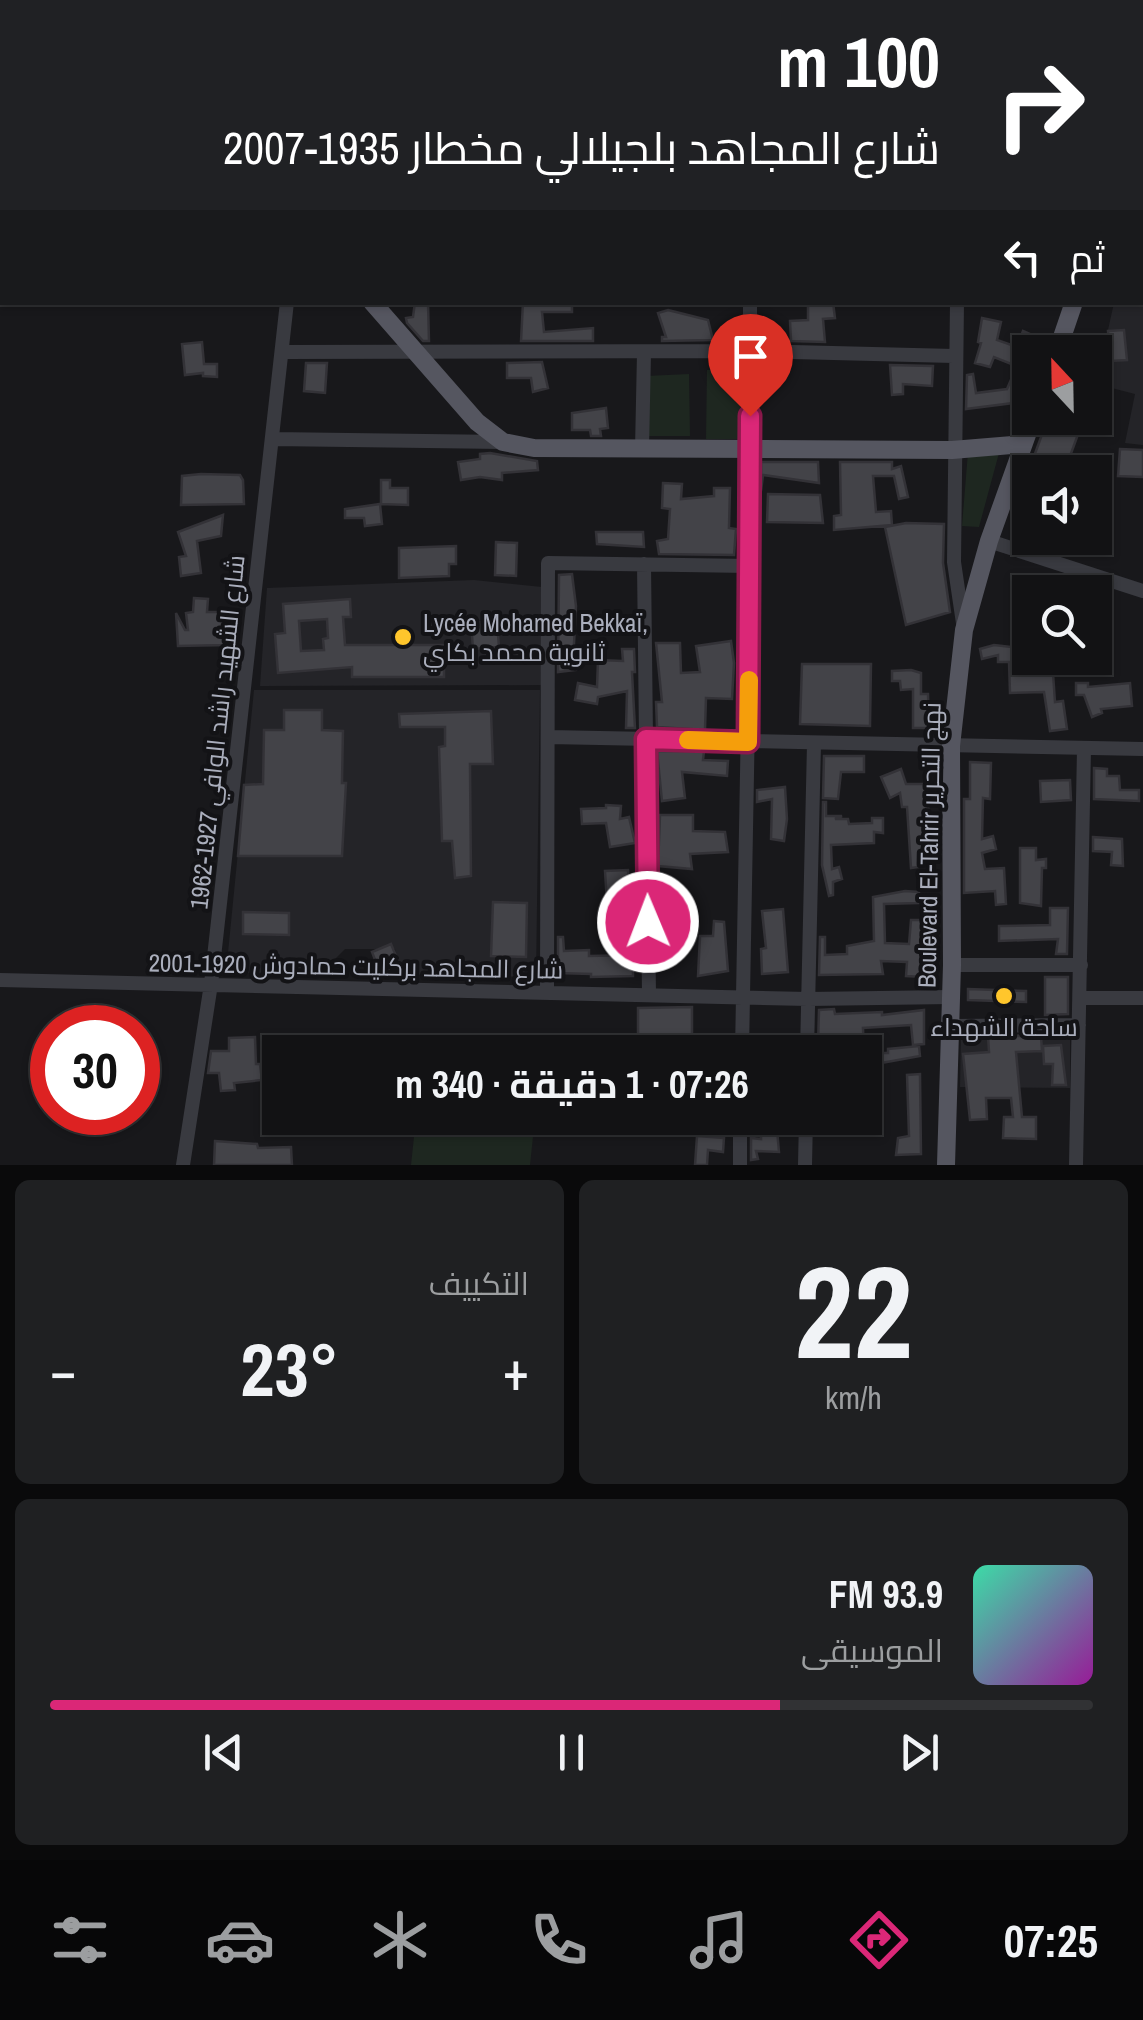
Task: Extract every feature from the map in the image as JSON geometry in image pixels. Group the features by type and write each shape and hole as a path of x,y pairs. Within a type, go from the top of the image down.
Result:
{"main road":[{"path":"375,305 477,422 503,442 534,448 642,449 954,450 1023,444"},
{"path":"1063,335 1073,305"},
{"name":"Boulevard El-Tahrir نهج التحرير","path":"946,1165 952,965 952,746 964,630 989,541 1026,435"}],"street":[{"name":"شارع الشهيد راشد الوافي 1927-1962","path":"184,1165 211,984 287,305"},
{"path":"742,1035 750,305"},
{"path":"957,305 954,562 964,630"},
{"path":"282,352 750,351 954,356"},
{"path":"642,449 644,353"},
{"path":"272,439 503,442"},
{"path":"989,541 1143,591"},
{"path":"547,992 548,563 750,566"},
{"path":"644,564 649,995"},
{"path":"549,737 1143,750"},
{"path":"807,1035 814,744"},
{"path":"1076,1165 1084,749"},
{"path":"952,965 1080,965"},
{"name":"شارع المجاهد بركليت حمادوش 1920-2001","path":"0,980 743,998 951,996"},
{"path":"1080,998 1143,998"},
{"path":"950,1026 1079,1026"},
{"path":"740,1135 740,1165"},
{"path":"806,1135 806,1165"}],"shaded area":[{"path":"1114,305 1143,305 1143,445 1125,443 1135,394 1112,388 1112,335 1107,335"},
{"path":"707,370 741,370 740,439 706,439"},
{"path":"689,374 690,436 647,436 646,376"},
{"path":"968,452 999,453 979,527 962,526"},
{"name":"Lycée Mohamed Bekkaï, ثانوية محمد بكاي","path":"474,580 542,587 544,685 260,686 267,588"},
{"path":"254,690 540,690 536,977 398,974 395,949 345,949 322,972 226,973"},
{"path":"961,1034 1070,1034 1070,1088 960,1087"},
{"path":"414,1135 533,1135 530,1165 411,1165"}],"building":[{"path":"415,305 428,305 429,341 423,341 407,323 406,318 413,317"},
{"path":"523,305 572,305 572,312 542,312 544,332 593,328 593,341 521,341"},
{"path":"808,305 833,305 835,318 823,319 825,342 791,341 790,321 808,320"},
{"path":"668,310 708,320 713,340 662,341 666,337 658,313"},
{"path":"982,318 1001,322 997,340 1012,345 1012,364 994,357 990,367 975,363 981,343 978,342"},
{"path":"1124,330 1127,360 1112,361 1112,335 1108,331"},
{"path":"202,342 204,364 217,364 217,377 203,373 185,375 182,344"},
{"path":"542,362 548,388 533,392 531,378 507,378 507,363"},
{"path":"306,363 327,363 325,393 304,391"},
{"path":"890,365 933,366 932,386 903,384 903,394 892,395"},
{"path":"973,374 976,393 1007,389 1012,377 1012,403 966,409 967,375"},
{"path":"606,408 608,428 600,429 601,436 591,436 590,430 572,430 572,413"},
{"path":"1042,435 1078,435 1070,455 1034,455"},
{"path":"1120,449 1143,450 1143,477 1118,476"},
{"path":"480,454 537,461 538,470 502,473 502,480 461,480 458,462 480,459"},
{"path":"761,462 818,462 819,483 763,475 761,491"},
{"path":"840,462 892,462 892,469 901,466 908,497 899,499 894,476 873,476 876,512 891,511 892,525 834,530 834,516 841,515"},
{"path":"240,475 244,504 181,505 182,476"},
{"path":"381,480 390,480 390,488 408,488 408,505 381,504"},
{"path":"663,483 682,484 681,499 714,496 714,488 730,488 729,528 736,529 734,555 659,554 657,541 668,539 670,509 662,508"},
{"path":"768,494 820,495 823,523 767,522"},
{"path":"380,504 382,524 365,526 364,518 345,518 345,509"},
{"path":"223,515 221,536 197,541 201,573 181,576 179,557 186,556 178,532"},
{"path":"944,524 943,563 950,612 906,625 885,527"},
{"path":"596,532 643,532 644,547 597,544"},
{"path":"496,542 517,543 516,576 495,575"},
{"path":"456,546 456,564 449,564 449,576 399,578 399,548"},
{"path":"572,574 576,670 558,672 559,575"},
{"path":"194,598 208,599 207,612 228,612 227,645 178,646 176,613 188,630 186,613 193,612"},
{"path":"350,599 351,617 343,617 345,645 444,645 444,677 352,677 352,667 278,673 275,634 285,633 283,604","holes":["327,619 328,638 323,639 324,650 301,651 299,621"]},
{"path":"497,621 499,647 473,649 471,623"},
{"path":"731,641 732,699 706,698 705,730 657,727 656,702 662,702 656,643 680,643 681,673 700,672 696,646"},
{"path":"994,645 1012,647 1012,675 1053,675 1055,702 1063,701 1067,729 1050,731 1044,692 1010,693 1009,662 998,662 998,655 982,659 980,649"},
{"path":"622,649 634,649 635,728 626,728 627,691 598,697 597,704 575,700 578,683 597,687 598,660 623,661"},
{"path":"802,664 871,664 870,726 800,724"},
{"path":"892,671 921,673 921,694 928,694 929,728 913,728 913,689 901,690 900,681 892,681"},
{"path":"1076,683 1088,683 1088,687 1130,683 1132,706 1101,709 1102,713 1092,717 1084,695 1076,695"},
{"path":"284,710 322,710 322,730 343,731 342,783 346,783 342,856 238,856 244,785 263,784 264,730 284,730"},
{"path":"491,711 493,764 470,764 471,876 455,878 452,841 442,841 439,747 445,746 445,727 400,727 399,714"},
{"path":"657,751 704,751 703,760 728,761 727,776 682,772 685,798 662,801"},
{"path":"824,756 864,756 864,772 841,772 838,799 823,798"},
{"path":"970,762 991,763 990,799 983,798 982,839 993,836 996,849 982,853 985,869 1004,868 1006,904 996,905 995,891 964,893 964,799 970,799"},
{"path":"1094,768 1107,769 1107,776 1119,776 1120,790 1139,790 1139,801 1094,799"},
{"path":"901,769 906,784 926,784 933,836 922,836 925,866 911,868 907,807 902,807 900,793 890,798 881,777"},
{"path":"1070,780 1071,800 1041,802 1040,781"},
{"path":"785,787 784,841 771,839 772,799 757,802 757,790"},
{"path":"823,802 826,816 842,816 835,819 848,819 849,824 872,823 872,818 883,818 883,833 874,832 874,843 831,845 832,869 839,867 842,879 833,882 833,895 829,896 822,865"},
{"path":"621,806 620,819 629,817 635,843 610,847 606,823 582,824 581,809"},
{"path":"660,815 693,815 693,831 725,832 728,852 690,854 692,869 658,866"},
{"path":"1093,837 1122,839 1123,866 1111,865 1112,852 1093,851"},
{"path":"1020,848 1036,848 1036,860 1046,859 1046,868 1042,868 1041,906 1020,903"},
{"path":"628,870 631,918 608,919 605,871"},
{"path":"919,892 918,903 884,904 885,943 909,944 911,920 923,920 923,977 906,976 907,962 881,961 883,974 819,975 820,937 825,937 825,955 847,954 847,946 874,941 873,897"},
{"path":"493,902 527,903 526,957 491,956"},
{"path":"1050,908 1068,908 1067,954 1056,954 1058,939 999,941 999,926 1050,925"},
{"path":"783,909 788,972 762,974 761,949 766,948 762,911"},
{"path":"243,912 289,913 289,935 243,934"},
{"path":"714,921 724,922 728,971 698,976 700,936 713,936"},
{"path":"558,937 563,937 564,951 589,950 589,956 633,955 633,976 558,973"},
{"path":"391,944 402,970 382,978 372,952"},
{"path":"1045,977 1068,977 1068,1014 1045,1015"},
{"path":"968,989 1026,991 1026,1002 968,1000"},
{"path":"692,1007 692,1035 638,1035 638,1008"},
{"path":"819,1010 882,1015 924,1010 924,1044 913,1045 911,1025 863,1028 863,1035 818,1035"},
{"path":"988,1036 1041,1036 1042,1051 1016,1052 1022,1117 1036,1117 1036,1139 1003,1138 1004,1117 1013,1117 1011,1098 986,1098 987,1119 970,1120 963,1054 989,1052"},
{"path":"255,1037 256,1064 260,1064 262,1080 234,1083 235,1090 221,1091 219,1073 208,1073 211,1051 229,1051 229,1038"},
{"path":"1061,1045 1066,1085 1052,1085 1053,1064 1044,1064 1043,1046"},
{"path":"919,1046 920,1056 882,1063 882,1053 888,1053 888,1049"},
{"path":"920,1074 921,1154 896,1155 898,1138 909,1136 907,1075"},
{"path":"761,1135 778,1135 779,1152 756,1151 758,1159 751,1160 751,1138 761,1139"},
{"path":"697,1136 724,1138 723,1152 708,1150 707,1165 695,1165"},
{"path":"215,1141 257,1144 258,1148 291,1147 292,1165 214,1165"}],"slow traffic":[{"path":"688,740 748,742 749,680"}],"place":[{"name":"Lycée Mohamed Bekkaï, ثانوية محمد بكاي","path":"403,637"},
{"name":"ساحة الشهداء","path":"1004,996"}],"route":[{"path":"648,922 646,739 748,742 750,416"}]}
